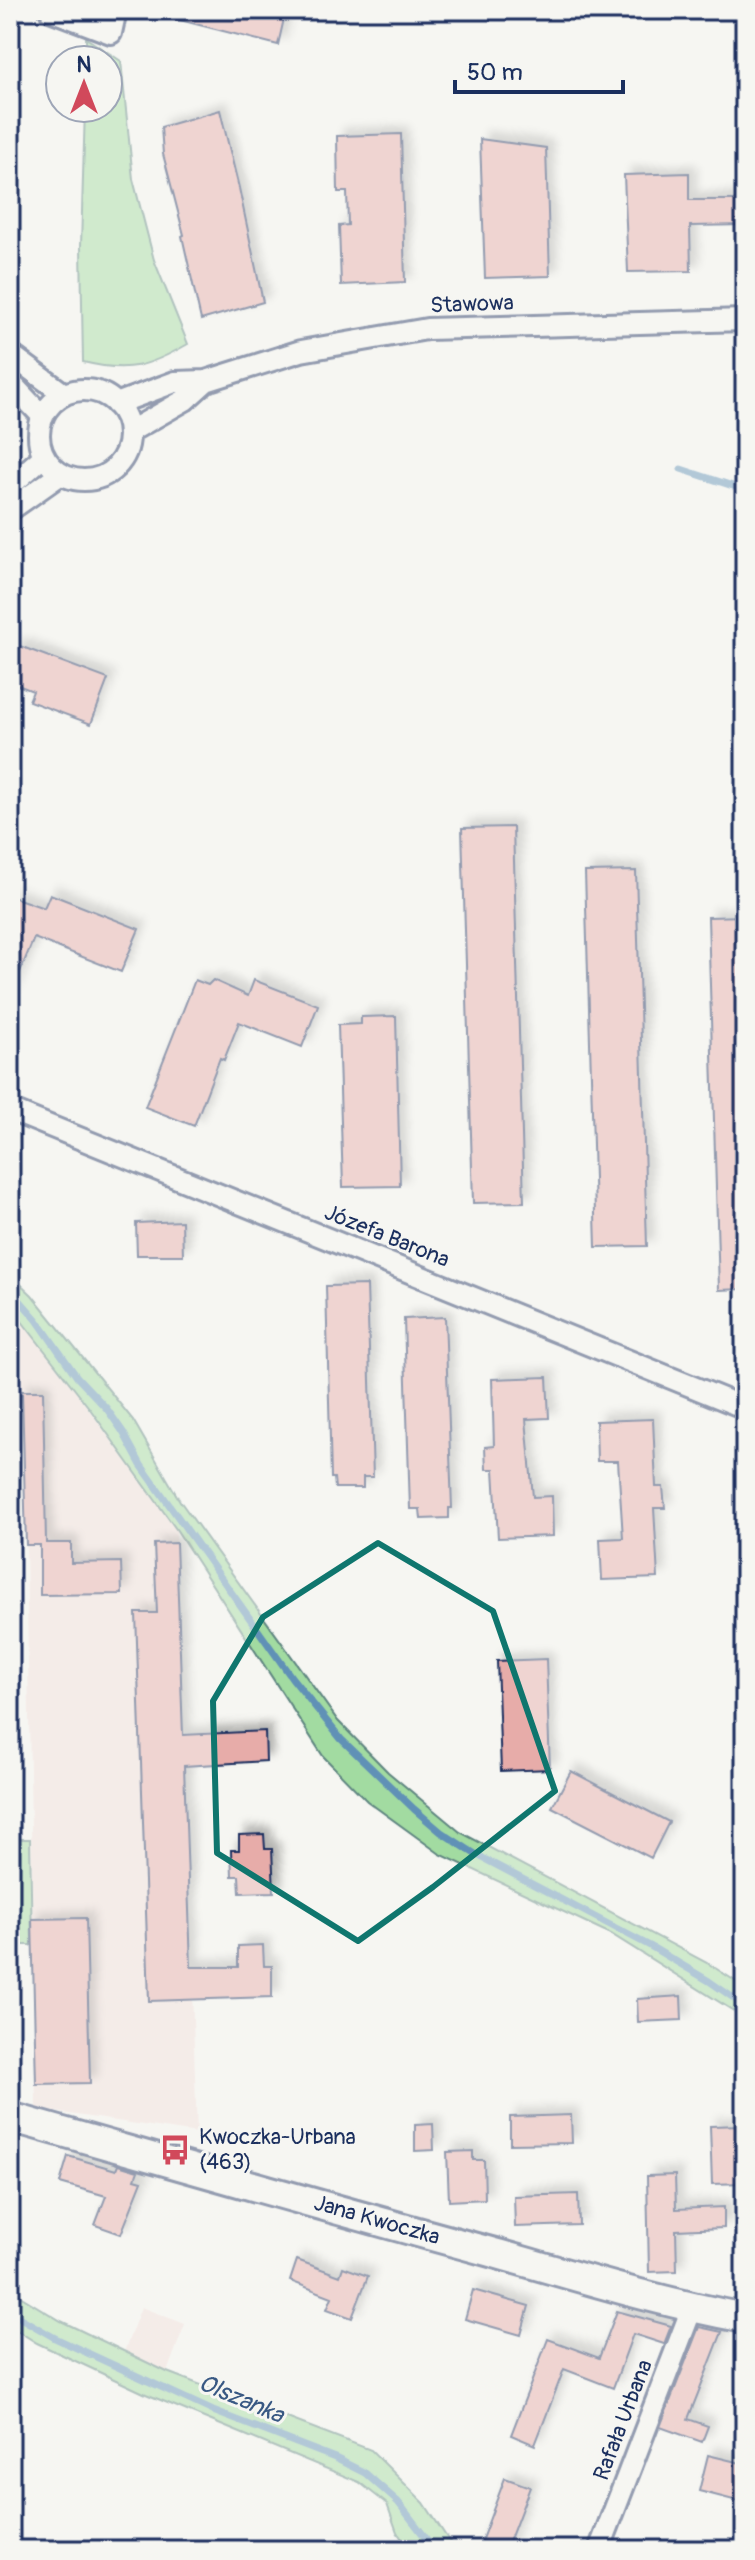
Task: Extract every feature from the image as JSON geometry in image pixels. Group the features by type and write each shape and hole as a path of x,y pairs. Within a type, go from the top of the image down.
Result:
{"street":[{"path":"50,10 111,33 116,10"},
{"name":"Stawowa","path":"116,404 175,382 206,381 301,351 427,329 745,320"},
{"path":"10,354 64,394"},
{"name":"Stawowa","path":"129,432 185,400 206,381"},
{"path":"10,382 43,417"},
{"path":"85,390 97,392 116,404 125,417 129,432 123,458 102,477 74,480 61,474 44,456 39,443 43,417 54,401 64,394 85,390"},
{"path":"10,486 44,456"},
{"path":"10,510 61,474"},
{"name":"Józefa Barona","path":"10,1110 745,1408"},
{"name":"Jana Kwoczka","path":"10,2117 692,2308 745,2318"},
{"name":"Rafała Urbana","path":"599,2550 692,2308"}],"highlighted area":[{"path":"378,1543 493,1611 555,1791 433,1887 358,1941 217,1853 213,1701 263,1617"}],"shaded area":[{"path":"19,1314 176,1529 197,2133 36,2109"},
{"path":"141,2307 185,2324 167,2372 124,2352"}],"green space":[{"path":"124,90 133,179 154,260 188,344 137,366 113,367 83,362 81,246 85,124 124,124"},
{"path":"10,1274 32,1295 133,1420 180,1501 338,1721 388,1772 460,1832 709,1964 743,1986 745,2018 611,1934 440,1854 367,1801 323,1756 176,1529 90,1409 10,1306"},
{"path":"10,1839 30,1839 32,1945 10,1945"},
{"path":"10,2290 61,2321 167,2372 371,2450 424,2503 455,2550 410,2550 397,2532 387,2504 359,2482 146,2394 37,2343 10,2326"}],"building":[{"path":"165,10 286,10 278,45 164,16"},
{"path":"220,110 263,302 201,320 163,154 161,127"},
{"path":"401,134 405,282 341,285 339,226 348,225 347,192 338,192 337,136"},
{"path":"480,139 546,148 550,276 485,278"},
{"path":"689,173 689,200 745,200 745,225 690,226 691,271 628,272 624,175"},
{"path":"17,645 108,679 91,724 29,701 33,691 10,682 10,664"},
{"path":"513,827 524,1202 473,1203 462,828"},
{"path":"636,871 647,1246 596,1247 585,872"},
{"path":"50,894 139,929 121,972 34,938 10,996 10,896 44,908"},
{"path":"745,916 745,1289 719,1290 708,917"},
{"path":"195,980 208,985 213,980 248,996 254,980 318,1005 302,1047 239,1022 224,1060 220,1058 194,1126 145,1107"},
{"path":"396,1016 400,1186 343,1187 338,1025 361,1024 361,1017"},
{"path":"182,1221 183,1255 137,1255 136,1223"},
{"path":"367,1285 373,1477 363,1477 363,1488 335,1488 334,1478 331,1478 326,1286"},
{"path":"445,1317 452,1508 449,1508 449,1518 421,1519 420,1509 410,1509 404,1319"},
{"path":"547,1377 549,1418 526,1419 533,1497 552,1496 553,1536 498,1538 494,1469 486,1469 485,1447 494,1446 492,1379"},
{"path":"22,1391 43,1391 46,1543 71,1543 71,1563 121,1562 122,1594 40,1595 40,1545 26,1545"},
{"path":"653,1419 656,1487 663,1487 665,1508 654,1508 658,1578 602,1580 600,1539 623,1538 618,1461 597,1461 596,1421"},
{"path":"176,1543 183,1735 265,1731 266,1761 184,1766 191,1967 238,1967 238,1946 263,1945 264,1966 272,1966 272,1997 149,2001 136,1613 157,1613 154,1544"},
{"path":"546,1659 550,1769 501,1771 497,1661"},
{"path":"571,1771 669,1822 651,1858 552,1807"},
{"path":"264,1834 265,1849 272,1849 274,1892 240,1893 239,1876 232,1876 231,1850 239,1850 239,1835"},
{"path":"86,1918 90,2083 36,2084 32,1919"},
{"path":"681,1996 682,2020 638,2022 637,1999"},
{"path":"571,2115 572,2143 510,2144 510,2117"},
{"path":"433,2124 434,2150 415,2151 415,2125"},
{"path":"743,2125 745,2183 712,2184 710,2126"},
{"path":"473,2151 473,2160 484,2160 485,2199 449,2201 447,2152"},
{"path":"68,2156 116,2170 118,2165 138,2171 135,2179 142,2181 121,2234 95,2225 106,2196 60,2183"},
{"path":"675,2175 676,2209 724,2207 724,2228 676,2230 677,2271 649,2272 647,2176"},
{"path":"578,2194 579,2225 515,2227 514,2196"},
{"path":"297,2260 340,2276 343,2267 368,2276 352,2318 327,2309 332,2297 290,2281"},
{"path":"473,2290 529,2306 521,2335 465,2319"},
{"path":"617,2311 671,2326 664,2344 633,2334 613,2388 564,2369 535,2445 511,2435 548,2339 599,2358"},
{"path":"699,2327 722,2332 688,2419 708,2426 702,2442 660,2427"},
{"path":"708,2455 745,2464 745,2503 699,2491"},
{"path":"505,2478 530,2487 506,2550 478,2550"}],"waterway":[{"path":"681,469 745,490"},
{"path":"10,1289 37,1320 77,1377 107,1409 141,1465 292,1678 341,1739 441,1832 475,1854 650,1946 745,2006"},
{"name":"Olszanka","path":"10,2312 55,2338 213,2411 335,2458 365,2473 398,2502 435,2550"}],"place":[{"name":"Kwoczka-Urbana (463)","path":"175,2150"}]}
